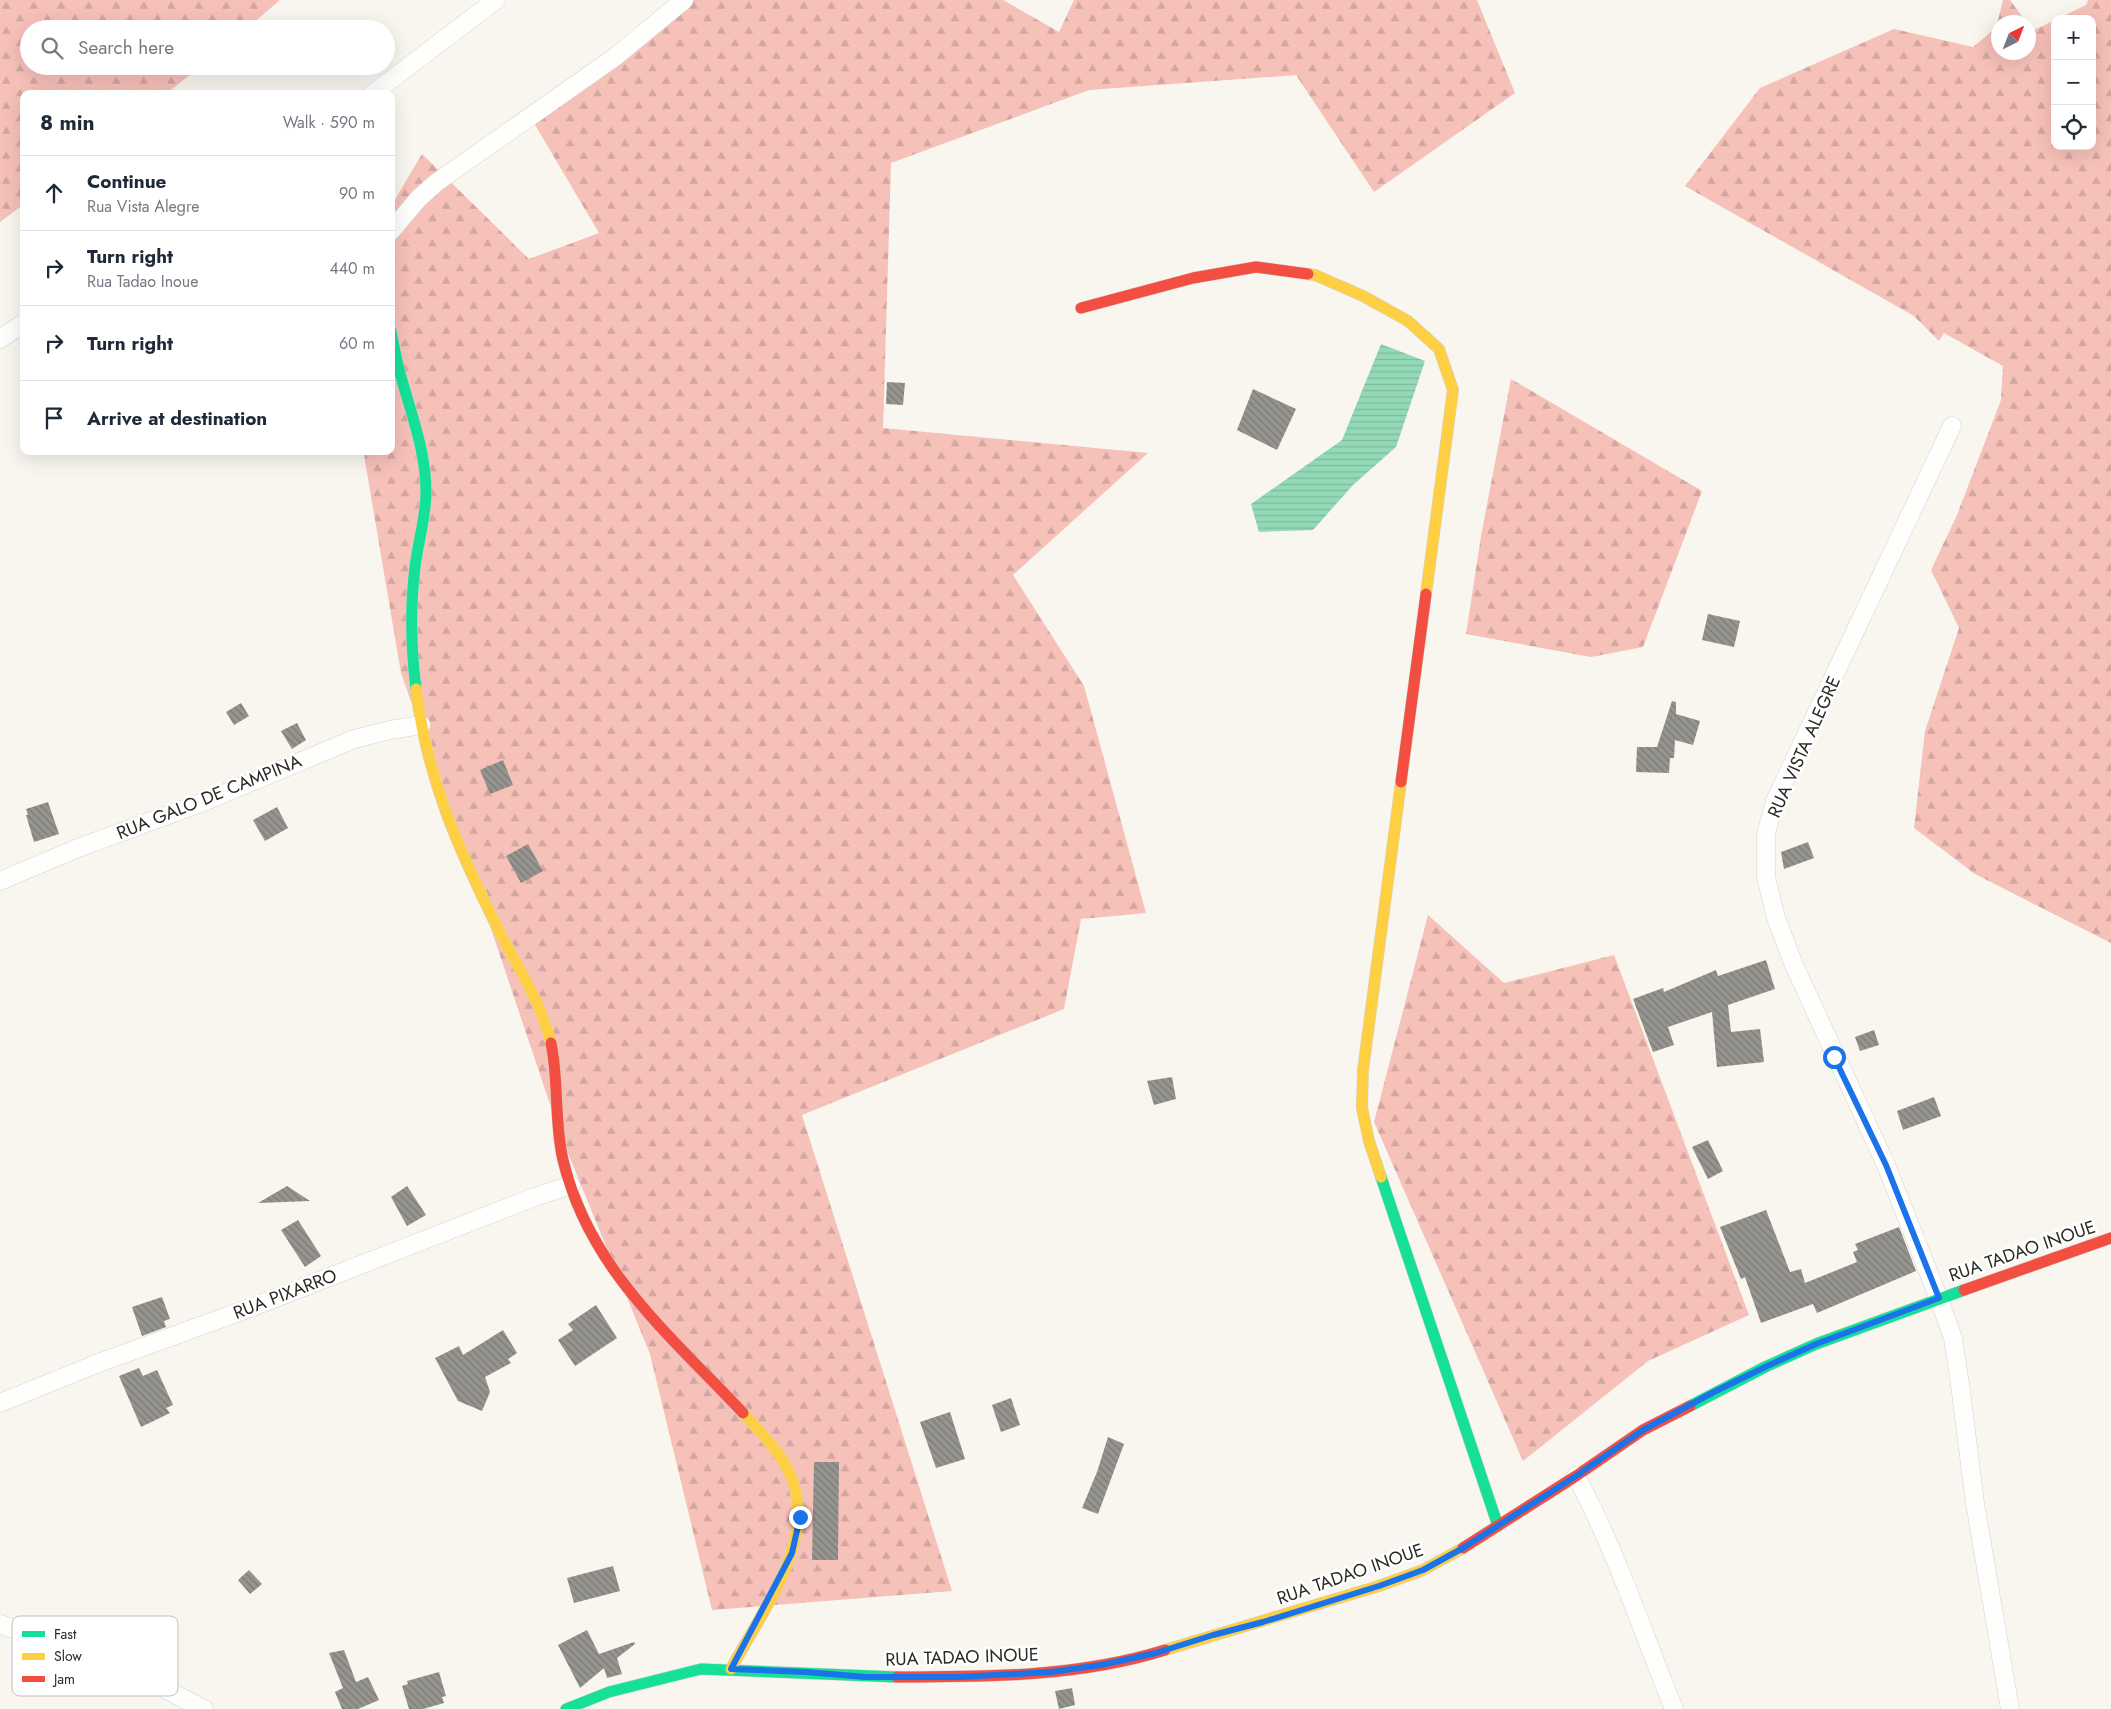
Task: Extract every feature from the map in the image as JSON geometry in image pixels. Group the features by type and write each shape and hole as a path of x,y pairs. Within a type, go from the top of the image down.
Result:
{"street":[{"path":"377,90 496,0"},
{"path":"395,225 419,198 437,182 622,52 684,0"},
{"path":"1081,308 1193,278 1256,268 1315,275 1363,296 1408,321 1439,349 1449,374 1453,390 1362,1070 1362,1108 1369,1141 1498,1526"},
{"path":"0,339 20,326"},
{"path":"395,349 421,450 426,491 425,509 415,569 413,599 417,697 427,756 442,807 501,936 535,1000 549,1036 554,1064 556,1121 571,1184 596,1240 631,1295 650,1318 741,1409 785,1464 798,1500 800,1517 792,1553 731,1669"},
{"name":"RUA VISTA ALEGRE","path":"1952,426 1776,801 1766,834 1766,876 1776,918 1794,965 1886,1165 1939,1298 1952,1338 1960,1384 1975,1503 2010,1709"},
{"name":"RUA GALO DE CAMPINA","path":"0,881 78,848 206,802 354,739 390,730 422,725"},
{"name":"RUA PIXARRO","path":"0,1403 88,1367 250,1308 571,1184"},
{"name":"RUA TADAO INOUE","path":"566,1709 609,1692 701,1669 806,1672 866,1677 960,1677 1051,1672 1101,1665 1156,1653 1379,1586 1423,1570 1463,1548 1576,1476 1643,1430 1765,1367 1816,1344 1939,1298 2111,1238"},
{"path":"1576,1476 1592,1505 1674,1709"},
{"path":"0,1624 12,1629"},
{"path":"178,1696 204,1709"}],"green space":[{"path":"0,0 280,0 257,20 20,20 20,75 190,75 171,90 20,90 20,207 0,222"},
{"path":"689,0 1003,0 1059,32 1074,0 1477,0 1515,93 1374,192 1296,75 1089,90 891,163 883,428 1148,453 1013,575 1084,686 1146,913 1081,919 1064,1009 802,1115 952,1591 712,1610 650,1354 559,1131 481,899 401,673 364,455 395,455 395,199 422,154 529,259 599,233 528,113"},
{"path":"2003,0 2010,0 2021,15 1999,15"},
{"path":"2088,0 2111,0 2111,943 1975,874 1914,828 1925,731 1959,628 1931,570 1957,515 2001,400 2003,366 1944,333 1939,341 1914,316 1685,186 1760,88 1894,29 1973,47 1991,32 1991,60 2036,60 2036,29 2051,22 2051,150 2096,150 2096,15 2065,15 2086,5"},
{"path":"1511,379 1702,491 1643,647 1591,657 1466,634 1481,536"},
{"path":"1428,915 1504,983 1614,955 1749,1315 1648,1361 1523,1461 1374,1122"}],"shaded area":[{"path":"1381,344 1425,361 1396,447 1353,485 1313,530 1259,532 1251,504 1342,440"}],"building":[{"path":"887,382 905,383 903,405 886,404"},
{"path":"1253,389 1296,409 1277,450 1237,430"},
{"path":"1708,614 1740,621 1734,647 1702,640"},
{"path":"1672,701 1676,702 1676,714 1700,721 1693,745 1675,740 1674,758 1670,758 1669,773 1636,772 1637,747 1657,747"},
{"path":"241,703 249,716 234,725 226,712"},
{"path":"297,723 306,740 292,749 281,731"},
{"path":"503,760 513,785 490,794 480,770"},
{"path":"48,802 59,834 34,842 26,809"},
{"path":"277,807 288,828 265,841 253,820"},
{"path":"1808,842 1814,858 1784,869 1781,852"},
{"path":"528,844 543,871 521,883 506,856"},
{"path":"1766,960 1775,989 1728,1005 1731,1032 1760,1029 1764,1062 1717,1067 1712,1012 1668,1027 1674,1045 1653,1052 1633,999 1663,988 1664,992 1716,970 1718,976"},
{"path":"1874,1030 1879,1045 1860,1051 1855,1037"},
{"path":"1172,1077 1176,1099 1154,1105 1147,1081"},
{"path":"1934,1097 1941,1116 1903,1130 1897,1111"},
{"path":"1708,1140 1723,1171 1708,1179 1692,1147"},
{"path":"287,1186 310,1201 258,1203"},
{"path":"407,1186 426,1215 407,1226 391,1197"},
{"path":"1766,1210 1790,1272 1801,1269 1805,1283 1857,1262 1853,1252 1858,1250 1855,1244 1899,1227 1916,1271 1817,1313 1813,1304 1761,1323 1745,1277 1741,1279 1720,1227"},
{"path":"298,1220 321,1256 305,1267 281,1230"},
{"path":"162,1297 170,1319 164,1321 166,1327 142,1336 132,1307"},
{"path":"596,1305 617,1338 575,1366 558,1340 573,1330 568,1324"},
{"path":"503,1330 517,1353 508,1359 511,1363 485,1377 490,1392 482,1411 458,1401 435,1358 459,1346 463,1355"},
{"path":"139,1368 143,1376 157,1370 173,1405 166,1408 170,1413 141,1427 119,1376"},
{"path":"1011,1398 1020,1425 1001,1432 992,1405"},
{"path":"950,1412 965,1459 936,1468 920,1422"},
{"path":"1108,1437 1124,1444 1098,1514 1082,1508 1097,1472"},
{"path":"814,1462 839,1462 838,1560 812,1560"},
{"path":"613,1566 620,1591 574,1603 567,1578"},
{"path":"249,1570 262,1584 250,1594 238,1580"},
{"path":"587,1630 599,1654 634,1642 635,1644 617,1658 622,1674 607,1678 604,1668 580,1688 558,1645"},
{"path":"344,1650 356,1682 368,1677 379,1700 358,1709 342,1709 335,1692 343,1688 329,1653"},
{"path":"439,1672 446,1696 442,1697 444,1703 423,1709 409,1709 402,1686 408,1684 407,1681"},
{"path":"1072,1688 1075,1705 1059,1709 1055,1691"}],"traffic: fast":[{"path":"395,350 418,435 424,463 426,492 425,511 416,558 412,597 412,643 416,689"},
{"path":"1381,1177 1498,1526"},
{"path":"1690,1406 1765,1367 1816,1344 1964,1290"},
{"path":"566,1709 609,1692 701,1669 897,1677"}],"traffic: slow":[{"path":"1308,274 1315,275 1363,296 1408,321 1439,349 1453,390 1426,594"},
{"path":"416,689 428,753 446,813 470,871 535,999 551,1043"},
{"path":"1381,1177 1369,1141 1362,1108 1363,1070 1401,782"},
{"path":"731,1669 772,1597 784,1571 793,1545 798,1518 796,1492 786,1466 772,1445 743,1413"},
{"path":"1165,1650 1379,1586 1423,1570 1463,1548"}],"traffic: jam":[{"path":"1081,308 1193,278 1256,267 1308,274"},
{"path":"1401,782 1426,594"},
{"path":"551,1043 555,1072 558,1131 563,1160 575,1199 592,1235 612,1267 635,1298 743,1413"},
{"path":"1964,1290 2111,1238"},
{"path":"1463,1548 1576,1476 1643,1430 1690,1406"},
{"path":"897,1677 1032,1674 1099,1666 1165,1650"}],"route":[{"path":"800,1517 792,1553 731,1669 866,1677 960,1677 1051,1672 1101,1665 1156,1653 1263,1622 1379,1586 1423,1570 1463,1548 1576,1476 1643,1430 1714,1392 1816,1344 1939,1298 1886,1165 1834,1057"}]}
